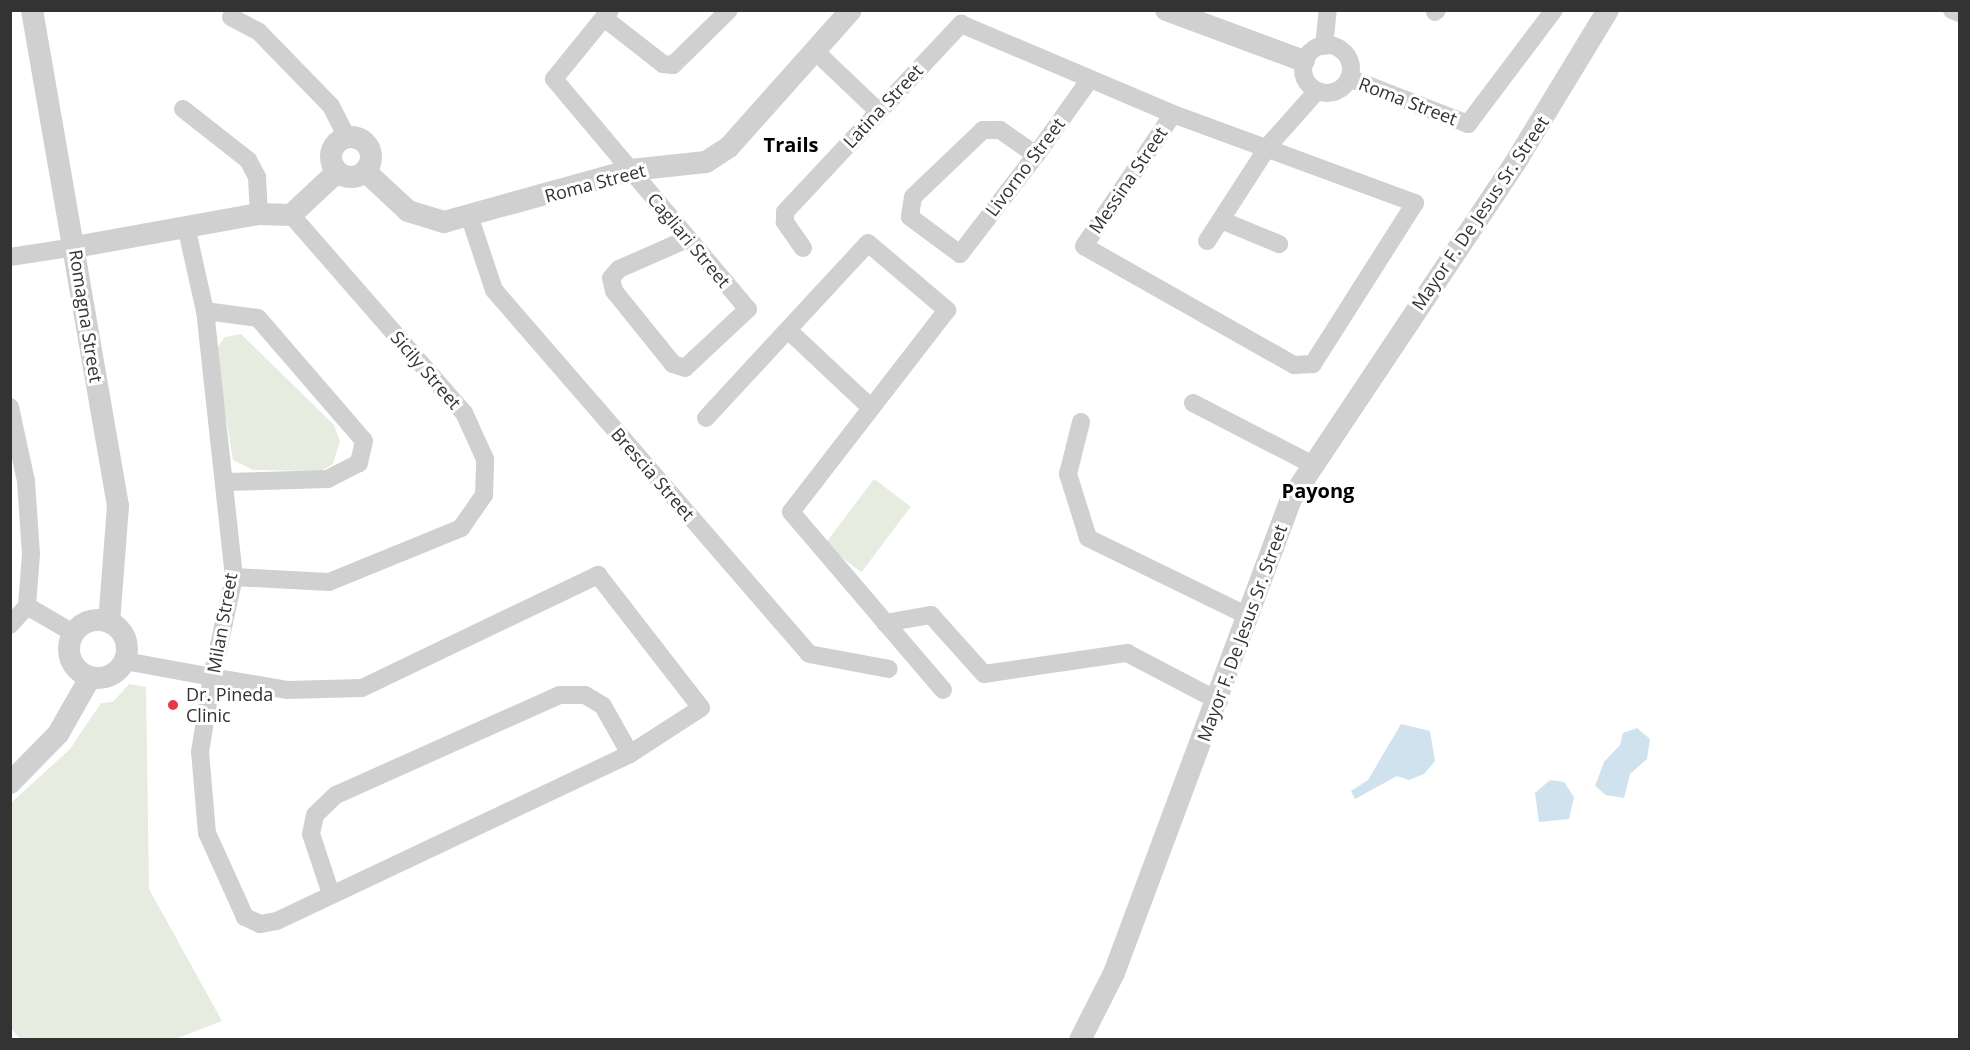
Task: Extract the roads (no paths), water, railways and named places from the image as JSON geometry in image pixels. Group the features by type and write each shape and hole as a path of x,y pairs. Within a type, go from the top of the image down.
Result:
{"street":[{"name":"Romagna Street","path":"32,10 75,247 118,506 109,622"},
{"path":"607,14 663,64 673,65 729,10"},
{"name":"Roma Street","path":"365,171 408,212 444,222 470,218 631,170 706,162 729,147 851,10"},
{"path":"1166,10 1304,61"},
{"path":"1324,46 1346,55 1349,78 1332,93 1317,91 1303,75 1304,61 1324,46 1328,10"},
{"name":"Roma Street","path":"1349,78 1468,124 1554,10"},
{"name":"Mayor F. De Jesus Sr. Street","path":"1080,1040 1114,973 1219,701 1291,499 1311,464 1518,158 1608,10"},
{"path":"1952,10 1959,13"},
{"name":"Cagliari Street","path":"607,14 554,79 631,170 685,240 748,309 690,365 673,364 614,291 611,278 619,269 685,240"},
{"path":"231,17 259,32 331,106 347,138 368,148 365,171 354,177 337,172"},
{"name":"Latina Street","path":"803,248 785,222 785,212 961,24 1090,80"},
{"path":"814,50 878,111"},
{"path":"1090,80 1173,114 1269,145"},
{"name":"Livorno Street","path":"1036,155 1000,130 983,130 913,197 910,217 960,255 1036,155 1090,80"},
{"path":"1207,241 1269,145 1317,91"},
{"path":"183,109 248,160 258,177 259,214"},
{"name":"Messina Street","path":"1173,114 1084,246 1294,365 1313,364 1415,204 1269,145"},
{"path":"337,172 331,155 347,138"},
{"path":"10,257 259,214 291,215 337,172"},
{"name":"Sicily Street","path":"234,577 329,582 461,528 484,495 485,459 464,412 291,215"},
{"name":"Brescia Street","path":"470,218 494,290 809,654 889,669"},
{"path":"1221,220 1279,244"},
{"name":"Milan Street","path":"186,226 206,311 234,577 212,677 200,752 207,832 234,901 245,916 268,924 331,894"},
{"path":"706,418 868,243 947,310 791,512 943,690"},
{"path":"206,311 258,318 364,441 359,463 328,479 225,483"},
{"path":"788,330 870,407"},
{"path":"1193,403 1311,464"},
{"path":"10,625 27,606 11,412"},
{"path":"1081,422 1068,474 1088,538 1248,615"},
{"path":"124,662 287,690 362,688 598,574 701,708 630,754 331,894 311,834 321,807 336,795 560,695 585,695 603,706 630,754"},
{"path":"27,606 73,633"},
{"path":"885,623 931,615 984,674 1127,653 1219,701"},
{"path":"85,622 109,622 127,643 124,662 107,678 90,678 70,660 73,633 85,622"},
{"path":"10,783 58,734 90,678"}],"water":[{"path":"1401,724 1430,731 1435,761 1424,774 1409,780 1397,776 1355,799 1351,791 1368,780"},
{"path":"1637,728 1650,739 1647,759 1630,774 1624,798 1606,795 1595,786 1604,762 1620,745 1623,733"},
{"path":"1550,780 1564,782 1574,797 1569,819 1539,822 1535,793"}],"place":[{"name":"Dr. Pineda Clinic","path":"173,705"}],"district":[{"name":"Trails","path":"791,144"},
{"name":"Payong","path":"1318,490"}]}
